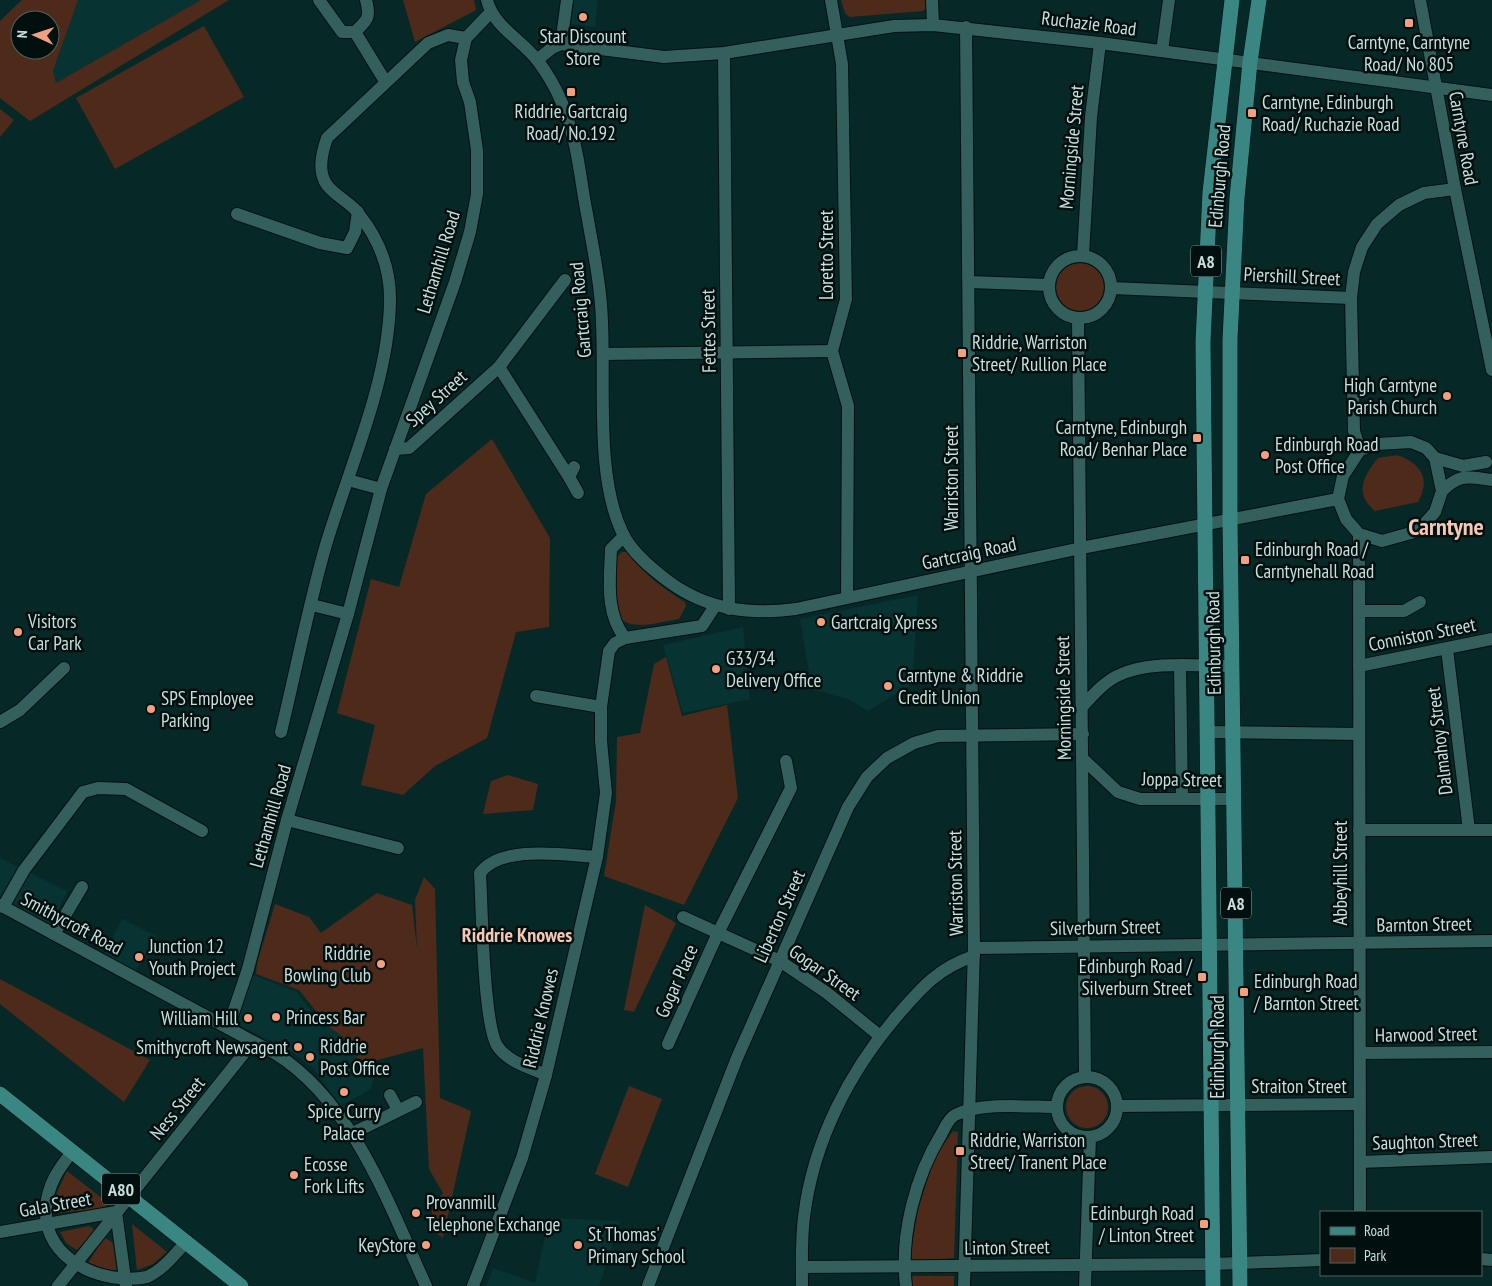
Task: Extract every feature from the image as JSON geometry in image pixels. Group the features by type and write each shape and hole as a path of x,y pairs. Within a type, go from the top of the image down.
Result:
{"main road":[{"name":"Edinburgh Road","path":"1214,1286 1204,524 1205,291 1210,201 1224,58 1232,0"},
{"name":"Edinburgh Road","path":"1240,1286 1230,520 1232,291 1235,228 1250,62 1259,0"},
{"name":"A80","path":"0,1094 187,1241 240,1286"}],"street":[{"path":"318,0 342,32 354,32 366,22 369,13 366,0"},
{"path":"466,38 490,13 487,0"},
{"path":"537,60 552,48 561,44 567,0"},
{"name":"Loretto Street","path":"831,0 842,64 846,300 832,351"},
{"path":"932,0 933,25"},
{"path":"1162,51 1169,0"},
{"name":"Carntyne Road","path":"1420,0 1455,189 1492,370"},
{"name":"Gartcraig Road","path":"490,13 537,60 561,96 574,143 601,304 604,354 605,463 612,506 626,539 650,568 684,593 710,605 729,609 768,612 1338,498"},
{"name":"Ruchazie Road","path":"561,44 664,57 724,53 894,26 933,25 966,27 1224,58 1492,95"},
{"name":"Warriston Street","path":"964,1286 974,952 970,571 970,282 966,27"},
{"path":"354,32 385,81"},
{"name":"Lethamhill Road","path":"228,1028 248,970 287,820 348,614 381,489 455,282 470,232 477,194 476,150 470,102 463,82 461,60 466,38 448,35 428,43 326,138 320,158 326,185 358,212 380,246 390,284 389,323 382,363 348,480 326,547 281,732"},
{"name":"Morningside Street","path":"1083,255 1091,117 1100,43"},
{"name":"Fettes Street","path":"724,53 729,609"},
{"path":"1360,450 1354,431 1350,298 1354,272 1362,247 1378,224 1399,205 1424,193 1455,189"},
{"path":"237,214 320,243 348,248 355,232 358,212"},
{"path":"1083,255 1100,262 1110,278 1112,288 1110,298 1101,310 1088,317 1078,318 1068,316 1054,304 1048,285 1053,271 1063,260 1083,255"},
{"name":"Spey Street","path":"395,449 409,448 499,367 565,280"},
{"path":"970,282 1048,285"},
{"name":"Piershill Street","path":"1112,288 1232,291 1350,298"},
{"name":"Morningside Street","path":"1078,318 1085,1076"},
{"path":"604,354 832,351 848,406 847,597"},
{"path":"499,367 572,472 578,493"},
{"path":"1442,491 1435,458 1426,448 1411,442 1377,444 1360,450 1342,476 1338,498 1346,519 1359,534 1382,541 1418,531 1435,512 1442,491 1453,480 1460,477 1492,480"},
{"path":"1435,458 1463,466 1489,457 1488,475 1492,480"},
{"path":"348,480 381,489"},
{"name":"Abbeyhill Street","path":"1359,534 1360,1211"},
{"path":"626,539 611,549 611,614 616,626 625,638 691,628 710,605"},
{"path":"1359,611 1404,611 1420,602"},
{"path":"312,605 348,614"},
{"name":"Riddrie Knowes","path":"473,1286 522,1158 546,1075 597,857 606,793 601,741 601,707 609,651 615,644 625,638"},
{"name":"Conniston Street","path":"1359,666 1492,640"},
{"name":"Dalmahoy Street","path":"1447,649 1469,830"},
{"path":"1082,707 1098,690 1116,676 1131,670 1180,666 1233,666"},
{"name":"Edinburgh Road","path":"1180,666 1182,799"},
{"path":"0,722 20,710 64,668"},
{"path":"536,696 601,707"},
{"path":"1207,732 1359,734"},
{"name":"Liberton Street","path":"648,1286 737,1058 848,807 867,777 887,758 914,743 938,736 972,734 1082,734"},
{"name":"Joppa Street","path":"1083,759 1118,792 1140,799 1234,798"},
{"path":"718,933 790,788 786,761"},
{"path":"1,906 24,870 83,792 98,788 126,789 202,831"},
{"path":"287,820 398,848"},
{"path":"1359,830 1492,830"},
{"path":"546,1075 506,1056 497,1046 489,1021 480,873 485,867 512,856 529,854 597,857"},
{"path":"54,934 82,887"},
{"name":"Smithycroft Road","path":"1,906 228,1028 291,1064 305,1075 351,1134 368,1162 426,1286"},
{"name":"Gogar Street","path":"683,917 780,961 827,993 880,1036"},
{"name":"Gogar Place","path":"668,1044 718,933"},
{"name":"Barnton Street","path":"1237,943 1359,944 1492,941"},
{"name":"Silverburn Street","path":"974,952 1237,943"},
{"path":"802,1286 804,1217 816,1162 835,1110 857,1069 880,1036 920,989 953,963 974,952"},
{"name":"Ness Street","path":"58,1286 253,1042"},
{"name":"Harwood Street","path":"1360,1053 1492,1052"},
{"path":"1085,1076 1104,1082 1111,1088 1117,1106 1112,1123 1106,1130 1090,1137 1080,1136 1063,1126 1058,1117 1057,1107 1058,1098 1068,1083 1085,1076"},
{"path":"390,1095 398,1110"},
{"path":"351,1134 416,1102"},
{"name":"Straiton Street","path":"1117,1106 1360,1104"},
{"path":"906,1286 904,1267 911,1210 927,1157 952,1116 969,1109 1057,1107"},
{"path":"1086,1286 1090,1137"},
{"path":"73,1151 60,1168 49,1189 46,1210 47,1224 56,1246 73,1267 95,1279 125,1284 147,1277 159,1270 187,1241"},
{"name":"Saughton Street","path":"1360,1162 1492,1157"},
{"path":"116,1212 125,1284"},
{"name":"Gala Street","path":"0,1232 116,1212"},
{"name":"Linton Street","path":"802,1267 1213,1264 1320,1260"}],"shaded area":[{"path":"78,0 201,0 56,83 53,71 57,60 60,60 60,51"},
{"path":"574,0 598,0 595,27 571,24"},
{"path":"918,595 912,684 868,711 848,699 812,689 800,619"},
{"path":"743,627 750,699 683,713 663,645"},
{"path":"0,858 67,891 47,933 0,908"},
{"path":"122,919 156,936 133,975 102,959"},
{"path":"250,974 297,992 324,1029 346,1015 377,1063 371,1089 340,1106 314,1069 289,1050 235,1023"},
{"name":"St Thomas' Primary School","path":"549,1218 620,1221 599,1286 486,1286 493,1268 535,1283"}],"green space":[{"path":"22,0 78,0 60,51 60,10 12,10"},
{"path":"201,0 229,0 30,121 0,98 0,21 10,11 10,60 57,60 53,71 56,83"},
{"path":"403,0 474,0 476,10 415,42"},
{"path":"841,0 927,0 927,6 923,11 850,17 845,13"},
{"path":"204,26 244,97 115,169 76,98"},
{"path":"0,109 14,120 0,137"},
{"path":"1075,263 1085,263 1097,270 1104,282 1104,292 1097,304 1085,311 1075,311 1067,307 1060,300 1056,292 1056,282 1060,274 1067,267"},
{"path":"492,439 550,538 549,627 516,632 487,738 435,766 403,795 361,785 375,725 337,713 371,579 399,587 426,494"},
{"path":"1397,455 1418,467 1423,479 1422,494 1418,502 1375,511 1364,498 1363,485 1365,478 1378,458"},
{"path":"622,552 627,552 653,580 685,602 686,606 679,619 636,625 622,620 616,614 616,558"},
{"path":"666,657 682,716 727,705 738,798 684,905 604,876 616,801 617,737 640,733 654,664"},
{"path":"508,775 538,784 533,810 483,814 491,781"},
{"path":"424,877 435,889 440,1098 471,1111 443,1238 432,1230 432,1207 443,1193 429,1169 423,1048 362,1064 343,1037 328,1026 299,990 256,974 257,963 275,904 309,917 321,933 377,893 412,905 417,948 415,900"},
{"path":"645,905 676,923 634,1012 624,1010"},
{"path":"0,979 150,1060 124,1102 0,1004"},
{"path":"629,1086 662,1099 628,1187 595,1174"},
{"path":"1087,1086 1102,1092 1108,1107 1102,1122 1087,1128 1072,1122 1066,1107 1072,1092"},
{"path":"953,1131 958,1132 954,1258 909,1261 918,1210 934,1158"},
{"path":"67,1171 108,1203 104,1209 55,1213 57,1192"},
{"path":"132,1224 167,1252 153,1264 137,1270"},
{"path":"89,1226 96,1231 77,1250 66,1243 60,1232"},
{"path":"104,1237 113,1243 117,1270 101,1270 88,1263"},
{"path":"911,1276 954,1276 954,1286 912,1286"}],"place":[{"name":"Star Discount Store","path":"583,17"},
{"name":"Carntyne, Carntyne Road/ No 805","path":"1409,23"},
{"name":"Riddrie, Gartcraig Road/ No.192","path":"571,92"},
{"name":"Carntyne, Edinburgh Road/ Ruchazie Road","path":"1252,113"},
{"name":"Riddrie, Warriston Street/ Rullion Place","path":"962,353"},
{"name":"High Carntyne Parish Church","path":"1447,396"},
{"name":"Carntyne, Edinburgh Road/ Benhar Place","path":"1197,438"},
{"name":"Edinburgh Road Post Office","path":"1265,455"},
{"name":"Edinburgh Road / Carntynehall Road","path":"1245,560"},
{"name":"Gartcraig Xpress","path":"821,622"},
{"name":"Visitors Car Park","path":"18,632"},
{"name":"G33/34 Delivery Office","path":"716,669"},
{"name":"Carntyne & Riddrie Credit Union","path":"888,686"},
{"name":"SPS Employee Parking","path":"151,709"},
{"name":"Junction 12 Youth Project","path":"139,957"},
{"name":"Riddrie Bowling Club","path":"381,964"},
{"name":"Edinburgh Road / Silverburn Street","path":"1202,977"},
{"name":"Edinburgh Road / Barnton Street","path":"1244,992"},
{"name":"Princess Bar","path":"276,1017"},
{"name":"William Hill","path":"248,1018"},
{"name":"Smithycroft Newsagent","path":"298,1047"},
{"name":"Riddrie Post Office","path":"310,1057"},
{"name":"Spice Curry Palace","path":"344,1092"},
{"name":"Riddrie, Warriston Street/ Tranent Place","path":"960,1151"},
{"name":"Ecosse Fork Lifts","path":"294,1175"},
{"name":"Provanmill Telephone Exchange","path":"416,1213"},
{"name":"Edinburgh Road / Linton Street","path":"1204,1224"},
{"name":"KeyStore","path":"426,1245"},
{"name":"St Thomas' Primary School","path":"578,1245"}],"district":[{"name":"Carntyne","path":"1446,526"},
{"name":"Riddrie Knowes","path":"517,935"}]}
